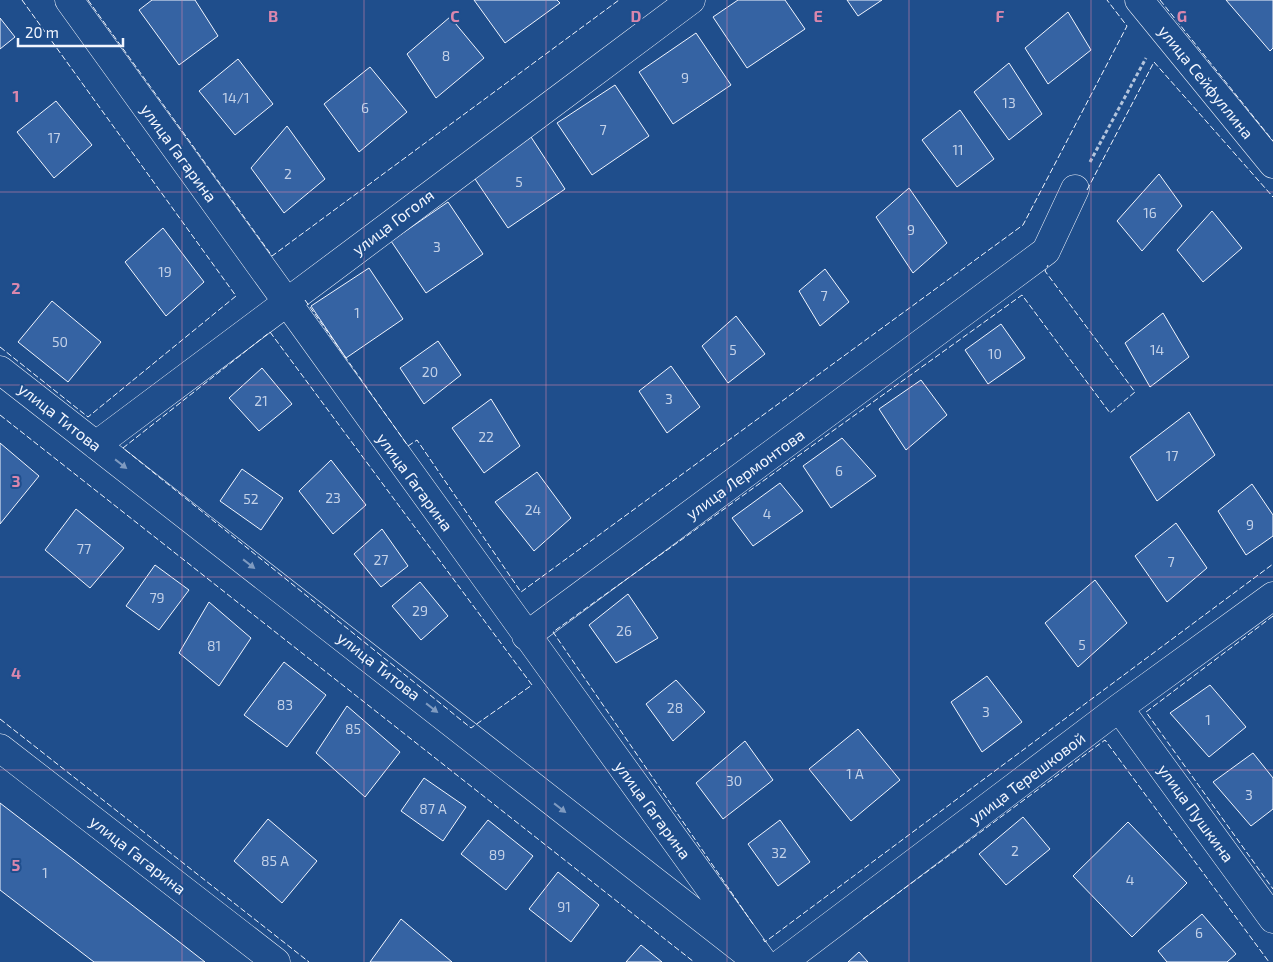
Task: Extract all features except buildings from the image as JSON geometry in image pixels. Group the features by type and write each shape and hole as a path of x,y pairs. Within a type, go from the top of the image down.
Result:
{"street":[{"name":"улица Гагарина","path":"69,0 763,962"},
{"name":"улица Гоголя","path":"96,445 286,301 691,0"},
{"name":"улица Сейфуллина","path":"1139,0 1273,164"},
{"name":"улица Лермонтова","path":"526,636 965,312 1046,250 1075,189"},
{"name":"улица Титова","path":"0,370 758,962"},
{"name":"улица Терешковой","path":"783,962 1120,708 1273,596"},
{"name":"улица Пушкина","path":"1120,708 1273,919"},
{"name":"улица Гагарина","path":"0,748 276,962"}],"path":[{"path":"1075,189 1162,29"}],"fence":[{"path":"0,347 88,417 236,296 22,0"},
{"path":"88,0 272,256 619,0"},
{"path":"305,300 408,446 417,440 521,592 1023,225 1127,26 1107,0"},
{"path":"1160,0 1273,141"},
{"path":"1087,190 1154,62 1273,197"},
{"path":"753,924 553,632 1022,295 1110,413 1135,392 1045,271 1048,265"},
{"path":"270,332 532,685 471,728 123,448 270,332"},
{"path":"0,415 694,962"},
{"path":"763,939 765,942 1273,564"},
{"path":"1273,616 1146,712 1273,889"},
{"path":"0,719 309,962"},
{"path":"863,919 1105,740 1269,962"}]}
